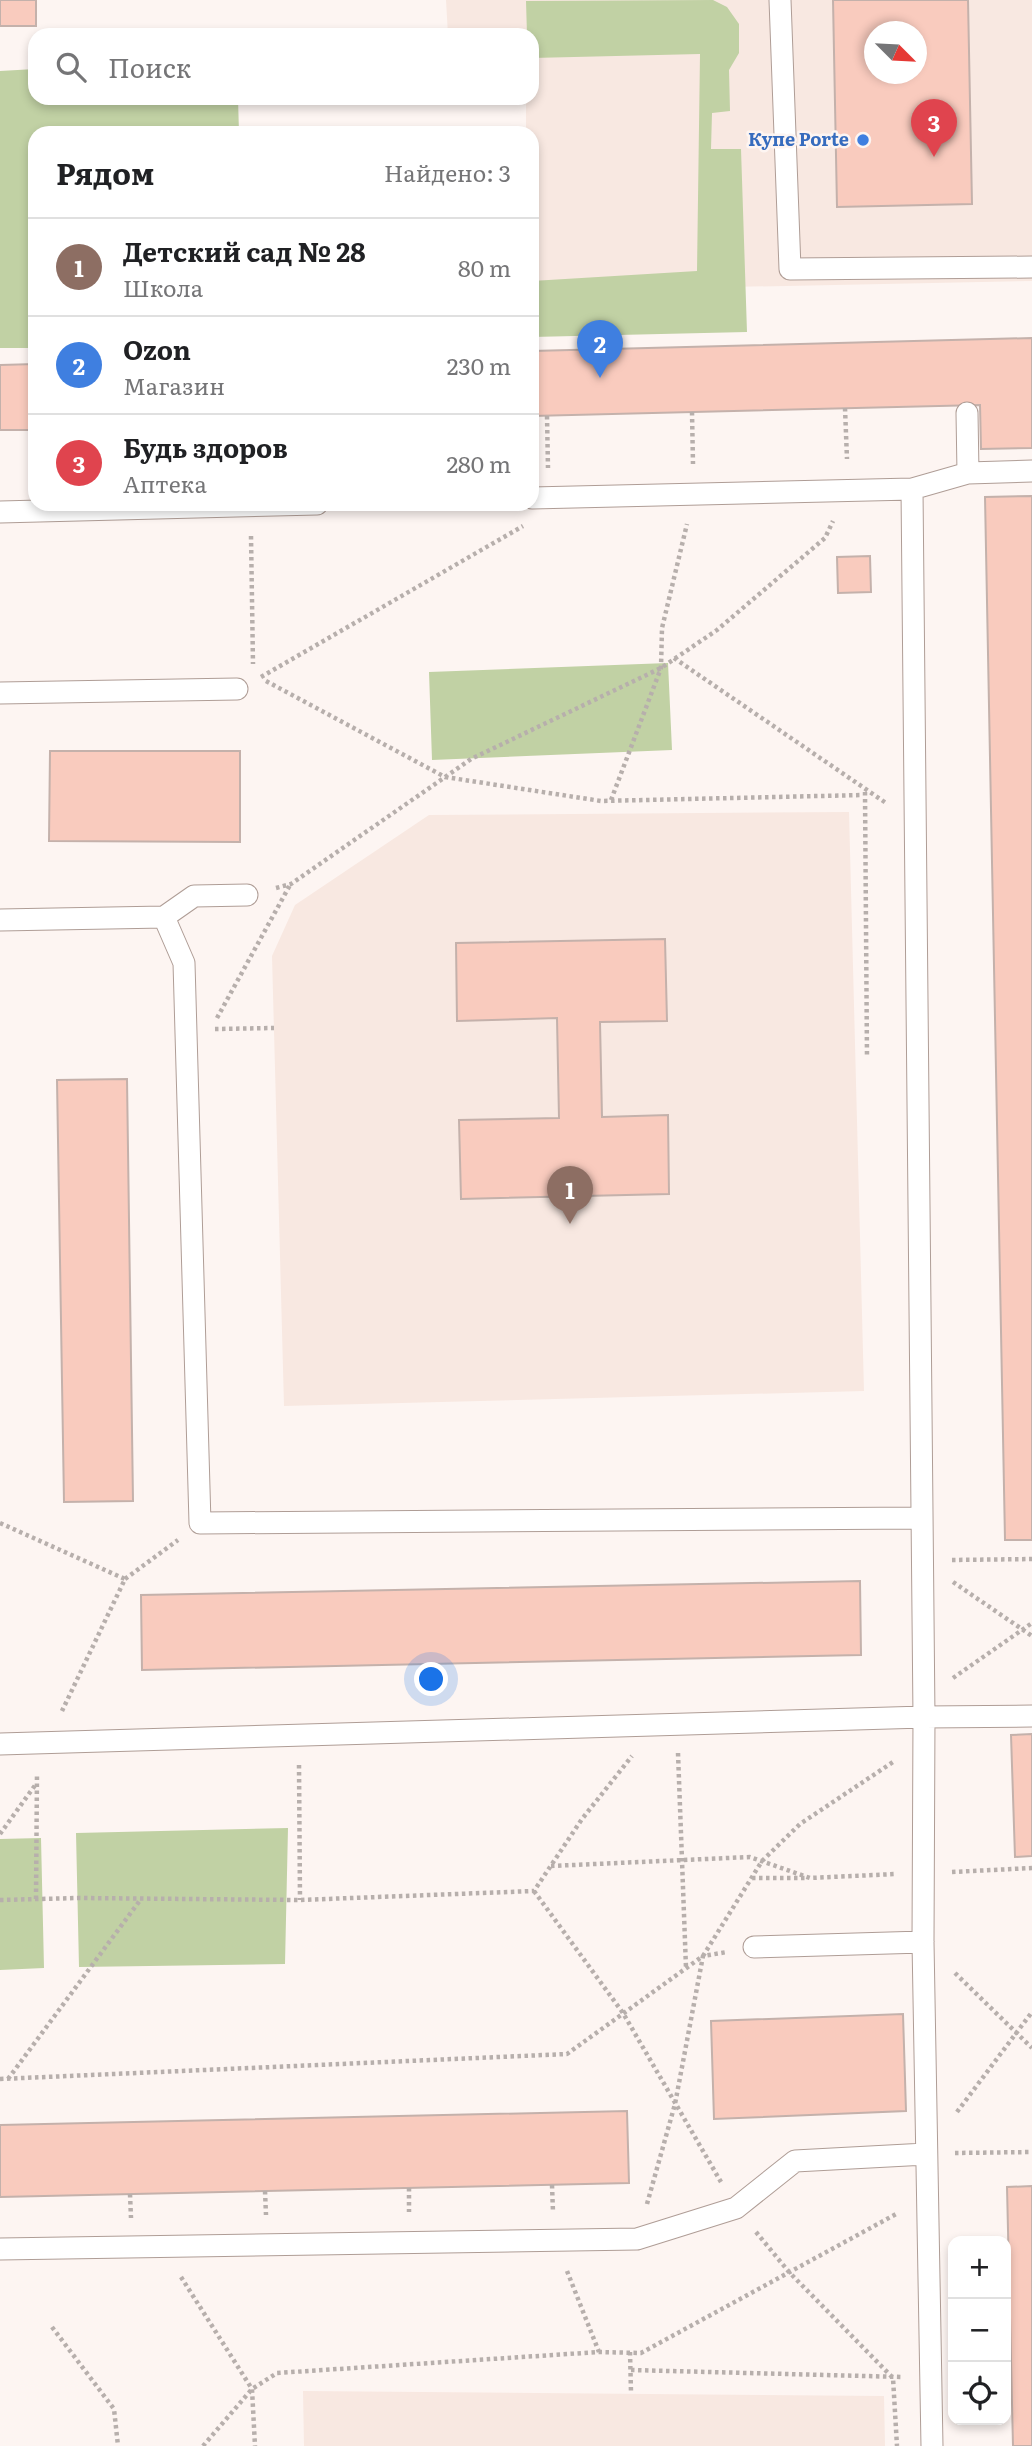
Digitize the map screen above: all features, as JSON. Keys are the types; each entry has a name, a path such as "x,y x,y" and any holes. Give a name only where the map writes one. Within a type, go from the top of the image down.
{"lane":[{"path":"780,0 790,270 1032,267"},
{"path":"967,413 968,473"},
{"path":"540,498 912,489 968,473 1032,471"},
{"path":"912,489 924,1707 922,1874 932,2446"},
{"path":"0,512 42,511"},
{"path":"0,693 237,689"},
{"path":"0,920 164,917 194,895 247,895"},
{"path":"164,917 184,963 200,1523 921,1518"},
{"path":"0,1744 666,1725 924,1707 1032,1716"},
{"path":"754,1947 923,1942"},
{"path":"0,2249 637,2239 736,2208 795,2161 926,2154"}],"path":[{"path":"247,895 291,884 471,759 661,668 717,630 825,538 848,491 845,408"},
{"path":"611,800 661,668 662,628 694,494 692,412"},
{"path":"540,498 547,416"},
{"path":"250,511 254,669 260,677 445,777 601,801 865,792"},
{"path":"260,677 531,521 535,511"},
{"path":"674,658 915,824"},
{"path":"865,792 867,1057"},
{"path":"274,1028 210,1029 291,884"},
{"path":"0,1523 125,1579"},
{"path":"36,1899 37,1761 125,1579 200,1523"},
{"path":"922,1560 1032,1559"},
{"path":"922,1560 1032,1636"},
{"path":"924,1707 1032,1623"},
{"path":"666,1725 682,1860 686,1969"},
{"path":"534,1891 582,1819 666,1725"},
{"path":"298,1735 300,1900"},
{"path":"637,2239 675,2104 704,1956 762,1861 800,1824 923,1742"},
{"path":"0,1834 37,1783"},
{"path":"551,1866 750,1857 810,1878"},
{"path":"751,1878 1032,1868"},
{"path":"0,1900 300,1900 534,1891"},
{"path":"534,1891 623,2013 736,2208 789,2272 893,2378 897,2446"},
{"path":"8,2079 141,1898"},
{"path":"923,1942 1032,2048"},
{"path":"0,2079 567,2054 704,1956"},
{"path":"926,2154 1032,2012"},
{"path":"926,2154 1032,2152"},
{"path":"203,2446 252,2389 277,2373 599,2352 640,2353 926,2197"},
{"path":"555,2240 599,2352"},
{"path":"163,2246 252,2389 255,2446"},
{"path":"52,2327 114,2409 118,2446"},
{"path":"630,2352 631,2392"},
{"path":"631,2370 893,2378 930,2375"}],"shaded area":[{"path":"446,0 1032,0 1032,281 539,291 539,126 526,126 526,105 539,105 539,28 448,28"},
{"path":"849,812 864,1391 284,1406 272,956 295,905 429,815"},
{"path":"303,2391 884,2396 885,2446 304,2446"}],"green space":[{"path":"713,0 727,7 739,24 739,53 729,70 730,111 712,113 711,149 741,149 747,332 539,337 539,281 697,271 700,54 539,58 539,28 527,28 526,1"},
{"path":"28,69 28,105 238,105 239,126 28,126 28,348 0,348 0,71"},
{"path":"668,663 672,750 432,760 429,672"},
{"path":"288,1828 285,1964 79,1967 76,1833"},
{"path":"41,1838 44,1968 0,1970 0,1839"}],"building":[{"path":"0,0 36,0 36,26 0,26"},
{"path":"833,0 968,0 972,204 837,207"},
{"path":"1032,338 1032,448 981,449 980,405 539,416 539,351"},
{"path":"28,364 28,430 0,430 0,365"},
{"path":"1032,496 1032,1540 1005,1540 985,497"},
{"path":"870,556 871,592 838,593 837,557"},
{"path":"50,751 240,751 240,842 49,841"},
{"path":"665,939 667,1021 600,1022 602,1117 668,1115 669,1194 461,1199 459,1120 559,1118 557,1018 457,1021 456,943"},
{"path":"127,1079 133,1501 64,1502 57,1080"},
{"path":"860,1581 861,1655 142,1670 141,1595"},
{"path":"1032,1734 1032,1856 1015,1857 1011,1735"},
{"path":"903,2014 906,2111 714,2119 711,2021"},
{"path":"627,2111 629,2183 0,2197 0,2125"},
{"path":"1032,2186 1032,2446 1013,2446 1011,2236 1008,2236 1007,2187"}],"place":[{"name":"Купе Porte","path":"863,140"},
{"name":"Будь здоров","path":"934,157"},
{"name":"Ozon","path":"600,378"},
{"name":"Детский сад № 28","path":"570,1224"}]}
